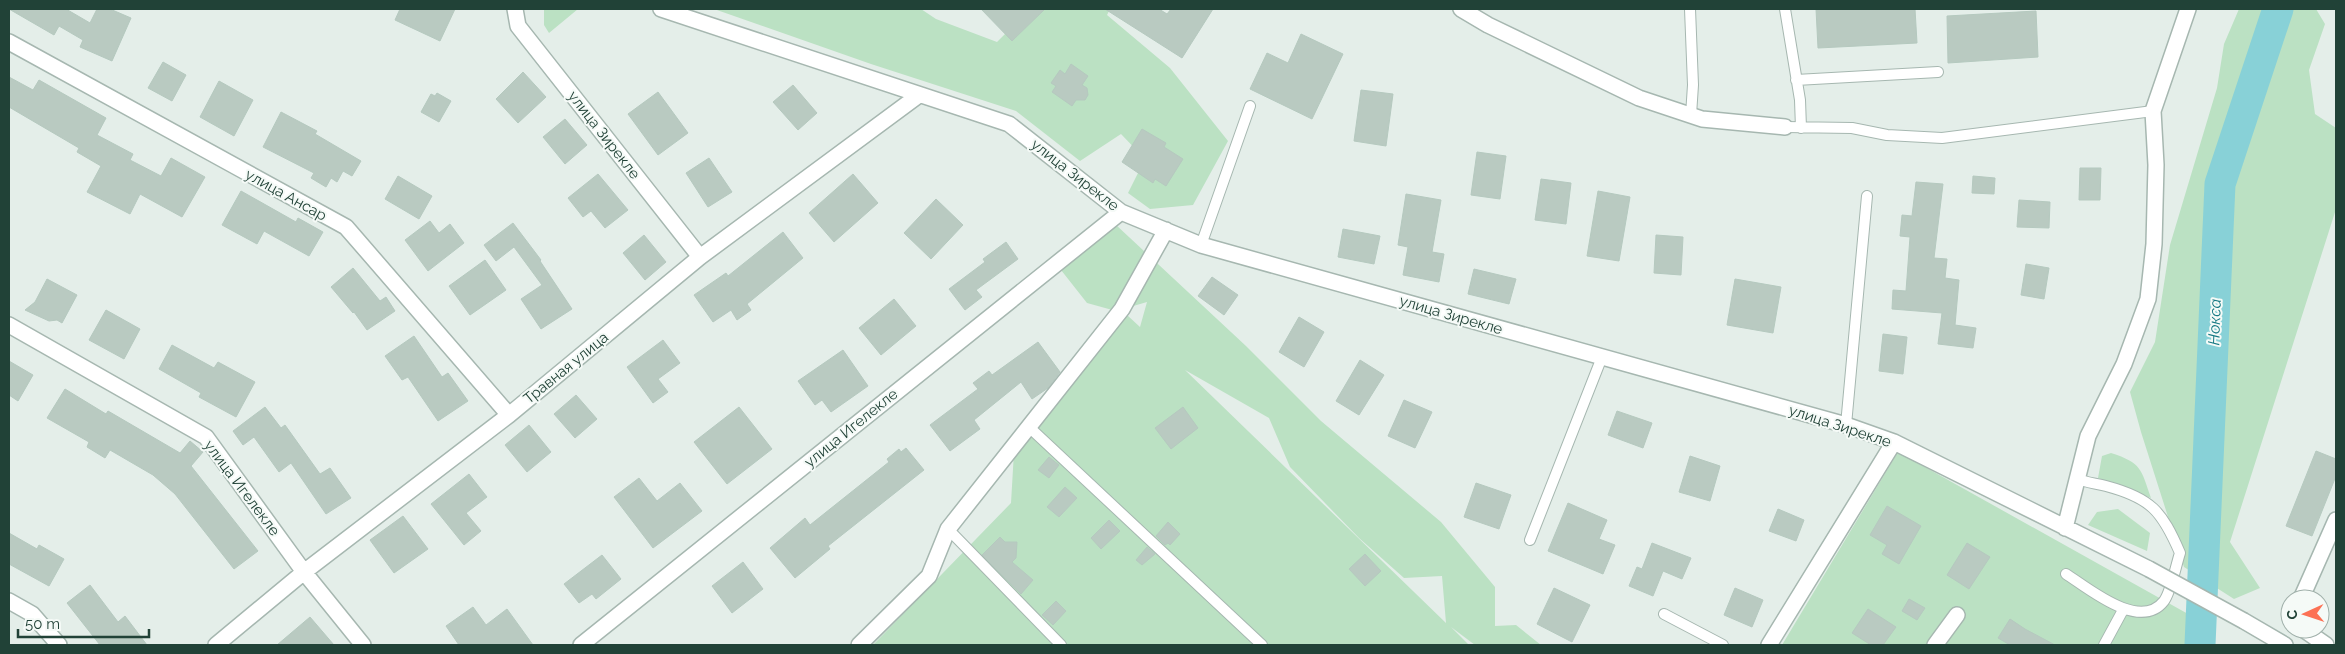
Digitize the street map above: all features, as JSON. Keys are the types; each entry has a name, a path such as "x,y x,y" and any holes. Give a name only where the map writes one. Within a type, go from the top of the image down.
{"street":[{"name":"улица Зирекле","path":"515,9 518,26 700,257"},
{"name":"улица Зирекле","path":"661,9 1009,124 1121,212 1201,245 1846,425 1894,442 2150,569 2285,645"},
{"path":"1461,9 1488,25 1639,98 1702,119 1785,127"},
{"path":"2065,528 2088,436 2124,364 2148,298 2154,244 2156,165 2153,111 2188,9"},
{"name":"улица Ансар","path":"9,42 346,227 509,415"},
{"name":"Травная улица","path":"216,645 304,572 509,415 700,257 919,95"},
{"name":"улица Игелекле","path":"581,645 1121,212"},
{"path":"859,645 929,576 948,529 1122,309 1166,230"},
{"name":"улица Игелекле","path":"9,325 206,438 304,572 363,645"},
{"path":"1769,645 1894,442"},
{"path":"2305,589 2336,520"},
{"path":"9,601 32,614 59,645"},
{"path":"1935,645 1957,615"}],"lane":[{"path":"1690,9 1693,85 1691,115"},
{"path":"1785,9 1801,128"},
{"path":"1796,80 1938,72"},
{"path":"1201,245 1250,106"},
{"path":"1785,127 1852,128 1886,135 1942,138 2153,111"},
{"path":"1846,425 1868,196"},
{"path":"1530,540 1602,357"},
{"path":"1029,427 1262,645"},
{"path":"2066,574 2122,610 2149,611 2164,600 2180,553 2166,522 2141,497 2106,486 2090,484 2076,478"},
{"path":"948,529 1061,645"},
{"path":"2104,645 2122,610"},
{"path":"1664,614 1723,645"}],"green space":[{"path":"544,9 578,9 549,33 544,25"},
{"path":"714,9 921,9 936,19 997,42 1030,9 1110,9 1107,15 1170,68 1228,141 1193,205 1150,209 1128,193 1145,159 1121,134 1080,161 1016,111 871,64"},
{"path":"2239,9 2316,9 2325,24 2309,70 2315,114 2336,128 2336,209 2230,542 2260,588 2234,599 2184,567 2130,392 2155,342 2170,245 2217,88 2224,44"},
{"path":"1115,224 1246,346 1321,421 1441,522 1495,587 1495,626 1516,625 1541,645 1475,645 1451,627 1469,645 873,645 1011,503 1014,452 1127,315 1140,327 1147,302 1116,311 1087,303 1061,270","holes":["1185,370 1269,418 1290,467 1359,538 1404,578 1442,576 1446,623"]},
{"path":"1898,452 2197,619 2185,645 1782,645"},
{"path":"2111,453 2129,460 2139,468 2151,498 2098,478 2102,456"},
{"path":"2118,509 2150,533 2147,551 2088,525 2097,512"}],"building":[{"path":"9,9 66,9 90,23 97,9 110,9 131,18 112,61 80,47 83,40 59,26 54,35"},
{"path":"400,9 455,9 440,41 395,20"},
{"path":"981,9 1045,9 1012,41"},
{"path":"1105,9 1159,9 1167,14 1171,9 1213,9 1182,58"},
{"path":"1816,9 1915,9 1917,43 1818,48"},
{"path":"2036,11 2038,57 1948,63 1947,16"},
{"path":"1301,34 1343,54 1312,119 1250,89 1267,53 1288,63"},
{"path":"163,62 186,75 172,101 148,88"},
{"path":"1071,64 1088,76 1082,85 1087,88 1088,95 1085,100 1076,100 1072,106 1052,92 1056,86 1051,83 1060,70 1065,74"},
{"path":"523,72 546,97 518,123 496,99"},
{"path":"9,77 33,90 39,80 106,118 97,135 133,154 130,160 161,176 171,158 205,177 182,217 140,194 130,214 87,192 101,166 77,152 79,148 9,107"},
{"path":"219,81 253,100 234,136 200,117"},
{"path":"793,85 817,113 798,130 773,102"},
{"path":"1361,90 1393,94 1386,146 1354,141"},
{"path":"658,92 688,133 658,155 628,114"},
{"path":"437,93 451,101 439,122 421,112 431,94 435,96"},
{"path":"281,112 317,131 315,134 361,161 352,176 343,171 337,182 331,178 326,187 311,178 314,173 263,147"},
{"path":"565,119 587,145 565,164 543,137"},
{"path":"1142,129 1166,143 1164,147 1183,159 1166,186 1155,179 1153,183 1122,162"},
{"path":"1477,152 1506,156 1500,199 1471,195"},
{"path":"709,158 732,192 708,207 686,173"},
{"path":"2080,168 2101,168 2100,200 2079,200"},
{"path":"598,174 628,210 605,228 591,211 583,217 568,198"},
{"path":"853,174 878,203 834,242 809,213"},
{"path":"398,176 432,196 419,219 385,199"},
{"path":"1973,176 1995,178 1994,194 1972,193"},
{"path":"1541,179 1571,183 1566,224 1535,220"},
{"path":"1916,182 1943,184 1934,258 1947,259 1945,278 1959,280 1955,325 1976,328 1973,348 1938,344 1942,313 1892,309 1893,290 1906,291 1910,237 1900,236 1902,215 1912,216"},
{"path":"241,191 296,222 298,218 323,232 309,256 264,231 257,244 222,225"},
{"path":"1598,191 1630,197 1619,261 1587,256"},
{"path":"1406,194 1441,200 1432,252 1444,254 1439,282 1403,275 1408,247 1398,245"},
{"path":"936,199 963,225 931,259 904,233"},
{"path":"2019,200 2050,202 2049,228 2017,227"},
{"path":"430,221 439,233 450,224 464,243 428,271 405,240"},
{"path":"513,223 541,260 572,309 541,329 521,299 542,285 514,247 496,261 484,245"},
{"path":"1343,229 1380,236 1374,264 1338,257"},
{"path":"783,232 803,258 747,304 751,310 737,320 731,310 713,322 694,295 726,273 728,276"},
{"path":"644,235 666,262 645,280 623,253"},
{"path":"1656,235 1683,237 1681,275 1654,273"},
{"path":"1006,242 1018,259 976,290 982,297 965,310 949,289 985,262 983,259"},
{"path":"485,260 506,290 470,315 449,286"},
{"path":"2026,264 2049,268 2044,299 2021,295"},
{"path":"353,268 380,301 386,297 395,311 367,330 354,312 331,287"},
{"path":"1474,269 1516,279 1509,304 1468,294"},
{"path":"1212,277 1238,295 1224,315 1198,296"},
{"path":"47,279 77,295 62,323 57,320 49,321 25,310 35,302"},
{"path":"1735,279 1781,287 1773,333 1727,325"},
{"path":"894,299 916,326 881,355 859,328"},
{"path":"106,310 140,329 124,359 89,340"},
{"path":"1299,317 1324,332 1304,367 1279,352"},
{"path":"1883,334 1907,337 1903,374 1879,371"},
{"path":"414,336 442,377 448,373 468,401 438,421 408,377 402,380 385,356"},
{"path":"663,340 680,363 658,379 668,392 653,403 627,367"},
{"path":"1038,342 1060,372 1048,388 1032,399 1021,382 974,420 980,429 950,451 930,425 978,389 973,383 989,371 992,375"},
{"path":"172,345 214,368 218,362 255,382 236,417 199,397 201,393 159,369"},
{"path":"843,350 868,386 831,412 822,400 815,405 798,381"},
{"path":"1360,360 1384,375 1359,415 1336,401"},
{"path":"9,361 33,375 18,401 9,395"},
{"path":"65,389 106,414 108,411 180,453 190,441 203,452 191,466 258,551 234,569 175,494 153,475 110,450 105,458 87,447 89,442 47,418"},
{"path":"576,395 597,419 575,438 554,414"},
{"path":"1404,400 1432,412 1415,448 1388,436"},
{"path":"265,407 281,428 285,425 320,474 330,468 351,498 326,514 291,463 279,472 254,437 243,445 233,431"},
{"path":"739,407 772,449 727,484 694,442"},
{"path":"1183,407 1198,428 1171,449 1155,428"},
{"path":"1617,411 1652,423 1643,448 1608,435"},
{"path":"529,425 551,452 527,472 505,445"},
{"path":"906,448 924,470 828,546 830,549 795,578 770,548 805,518 810,525 889,462 887,459 899,449 901,452"},
{"path":"2316,451 2336,459 2336,476 2312,536 2286,526"},
{"path":"1690,456 1720,466 1710,501 1679,492"},
{"path":"1049,457 1059,465 1049,478 1038,470"},
{"path":"469,474 487,497 466,513 481,531 464,545 431,504"},
{"path":"639,478 657,501 680,483 702,511 653,548 614,497"},
{"path":"1476,483 1511,495 1499,529 1464,517"},
{"path":"1065,487 1077,498 1059,517 1047,507"},
{"path":"1568,503 1607,520 1599,539 1615,545 1603,574 1548,551"},
{"path":"1887,506 1921,526 1899,564 1882,554 1887,545 1870,535"},
{"path":"1778,509 1804,520 1796,541 1769,531"},
{"path":"403,516 428,549 394,573 370,540"},
{"path":"1109,520 1120,531 1101,549 1091,538"},
{"path":"1168,522 1180,534 1170,545 1168,543 1165,545 1156,536"},
{"path":"9,533 37,549 39,545 64,559 49,586 9,564"},
{"path":"1000,537 1005,542 1017,542 1016,558 1012,562 1033,580 1021,594 982,555"},
{"path":"1652,543 1691,558 1682,579 1663,571 1653,596 1629,586 1637,567 1642,569"},
{"path":"1967,543 1990,557 1969,589 1947,575"},
{"path":"1147,547 1155,554 1142,565 1136,560"},
{"path":"1365,554 1381,571 1365,586 1349,569"},
{"path":"602,555 621,579 596,599 592,594 579,603 564,584"},
{"path":"743,562 763,589 732,613 712,586"},
{"path":"90,585 118,622 125,616 147,645 100,645 67,603"},
{"path":"1554,588 1590,605 1572,642 1537,624"},
{"path":"1735,588 1763,600 1752,627 1724,615"},
{"path":"1909,599 1925,608 1917,620 1902,611"},
{"path":"1056,601 1066,611 1053,625 1042,615"},
{"path":"473,607 486,625 507,609 533,645 459,645 446,626"},
{"path":"1868,609 1896,627 1883,645 1871,645 1852,633"},
{"path":"310,617 334,645 277,645"},
{"path":"2010,619 2055,645 2010,645 1998,638"}],"waterway":[{"name":"Нокса","path":"2200,645 2220,184 2278,9"}]}
